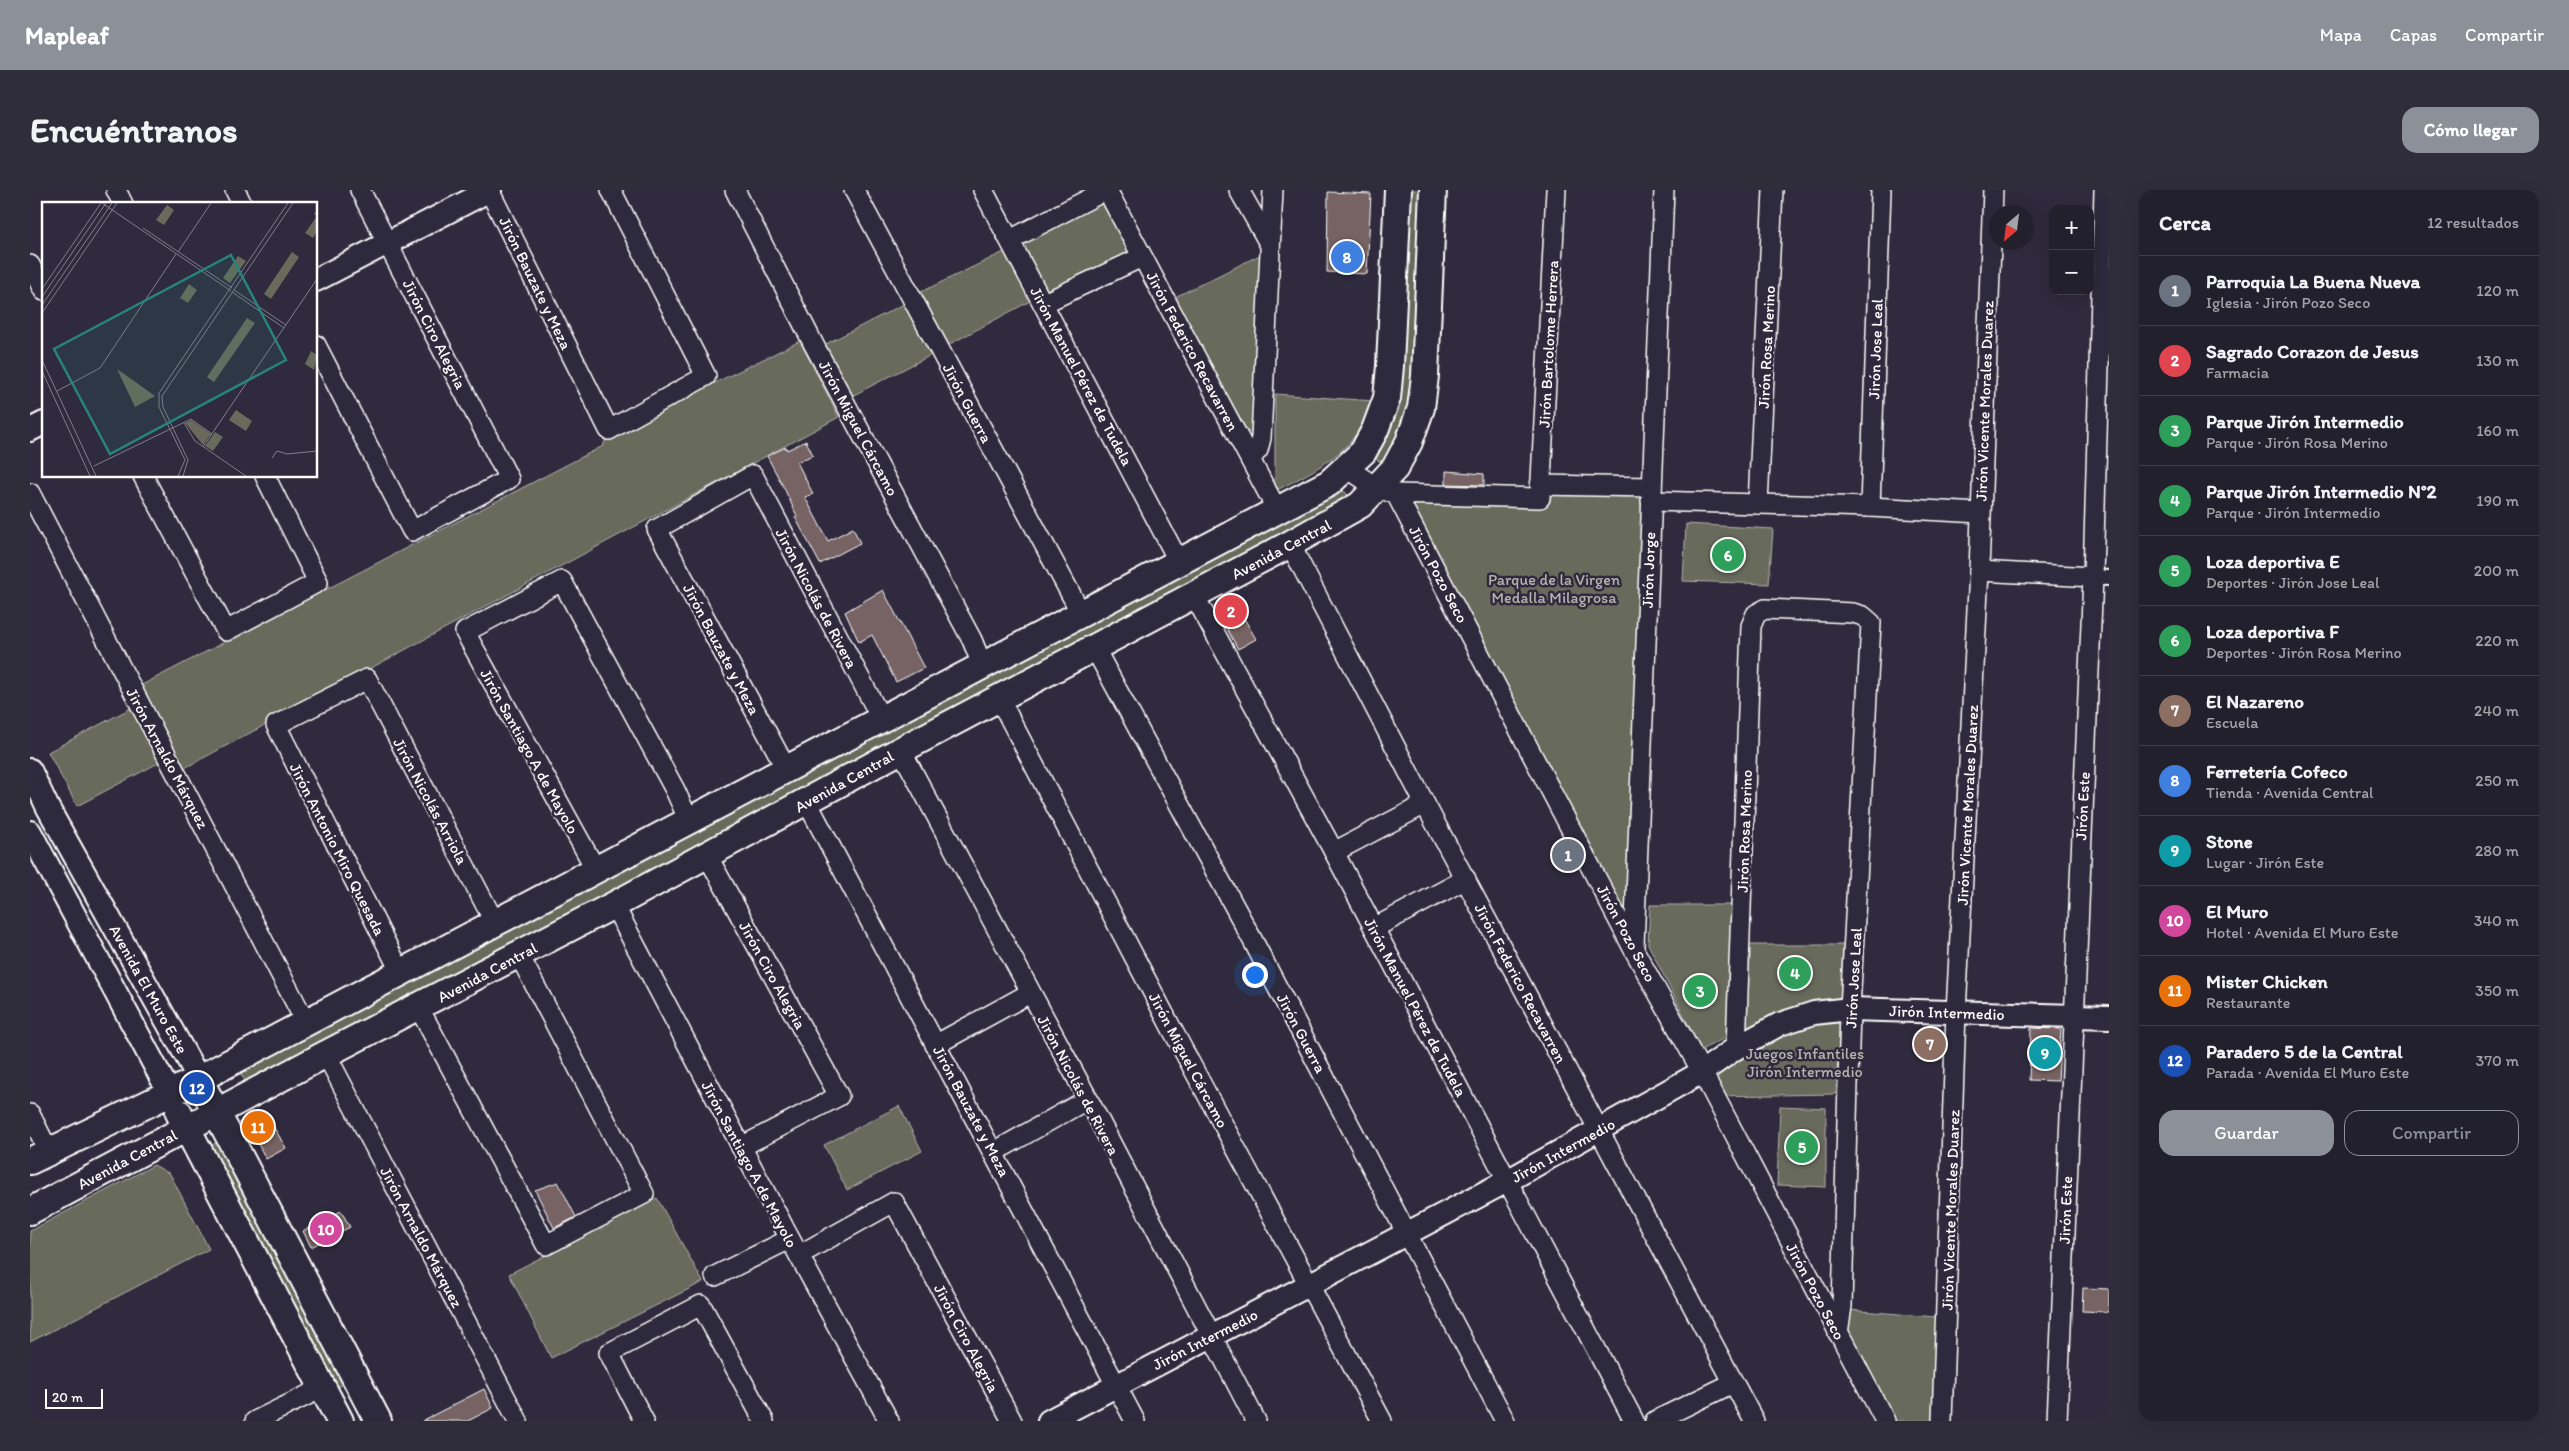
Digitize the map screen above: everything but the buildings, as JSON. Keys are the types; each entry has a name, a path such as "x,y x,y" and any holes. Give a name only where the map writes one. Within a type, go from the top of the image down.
{"main road":[{"path":"40,1157 170,1094 306,1023 1180,564 1329,483 1363,452 1375,430 1387,398 1398,190"},
{"name":"Avenida Central","path":"30,1211 326,1054 419,1008 614,905 1387,491 1395,468 1409,442 1420,408 1425,376 1433,190"},
{"name":"Avenida El Muro Este","path":"198,1079 370,1418"},
{"name":"Avenida El Muro Este","path":"170,1094 340,1421"}],"street":[{"path":"116,190 123,202"},
{"path":"235,190 241,202"},
{"name":"Jirón Ciro Alegria","path":"318,348 412,531 509,479 360,190"},
{"path":"318,279 490,190"},
{"name":"Jirón Bauzate y Meza","path":"490,190 608,430 706,376 611,190"},
{"name":"Jirón Miguel Cárcamo","path":"735,190 814,345 972,640 983,667"},
{"name":"Jirón Guerra","path":"854,190 1082,615"},
{"name":"Jirón Manuel Pérez de Tudela","path":"983,190 1180,564"},
{"path":"1010,240 1107,190"},
{"name":"Jirón Federico Recavarren","path":"1107,190 1278,512"},
{"path":"1239,190 1270,245"},
{"path":"1251,458 1258,450 1261,438 1273,190"},
{"name":"Jirón Bartolome Herrera","path":"1540,491 1556,190"},
{"name":"Jirón Jorge","path":"1634,950 1664,190"},
{"name":"Jirón Rosa Merino","path":"1758,504 1773,190"},
{"name":"Jirón Jose Leal","path":"1870,507 1881,190"},
{"name":"Jirón Vicente Morales Duarez","path":"1942,1421 1956,1012 1979,570 1993,190"},
{"name":"Jirón Este","path":"2057,1421 2073,1016 2101,577 2104,190"},
{"path":"1044,303 1142,257"},
{"path":"30,266 42,287"},
{"path":"30,430 42,424"},
{"name":"Jirón Pozo Seco","path":"1347,468 1387,491 1634,950 1702,1072 1885,1421"},
{"name":"Jirón Nicolás de Rivera","path":"657,529 753,475 882,720"},
{"path":"144,478 226,630 318,582 266,478"},
{"path":"1387,491 1540,491 1651,494 1758,504 1870,507 1980,513"},
{"name":"Jirón Arnaldo Márquez","path":"30,493 306,1023"},
{"name":"Jirón Bauzate y Meza","path":"657,529 787,770"},
{"name":"Jirón Federico Recavarren","path":"1290,544 1598,1131 1754,1421"},
{"path":"1979,570 2101,577"},
{"name":"Jirón Santiago A de Mayolo","path":"596,870 465,632 562,582 675,790 689,821"},
{"name":"Jirón Manuel Pérez de Tudela","path":"1194,595 1334,852 1634,1421"},
{"name":"Jirón Jose Leal","path":"1756,614 1765,609 1853,612 1863,616 1870,623 1850,1010 1842,1296 1838,1333"},
{"name":"Jirón Rosa Merino","path":"1736,1048 1751,626 1756,614"},
{"name":"Jirón Guerra","path":"1094,647 1408,1232 1505,1421"},
{"name":"Jirón Nicolás Arriola","path":"276,725 367,679 495,923"},
{"name":"Jirón Miguel Cárcamo","path":"999,698 1168,1023 1382,1421"},
{"name":"Jirón Antonio Miro Quesada","path":"276,725 401,972"},
{"name":"Jirón Nicolás de Rivera","path":"901,750 1088,1099 1256,1421"},
{"name":"Avenida El Muro Este","path":"30,770 36,798 198,1079"},
{"name":"Jirón Bauzate y Meza","path":"807,802 1135,1421"},
{"path":"1334,852 1425,804"},
{"name":"Avenida El Muro Este","path":"30,832 170,1094"},
{"name":"Jirón Ciro Alegria","path":"707,855 839,1096 741,1147"},
{"path":"1374,928 1466,879"},
{"name":"Jirón Santiago A de Mayolo","path":"614,905 794,1247 889,1421"},
{"path":"419,1008 546,1246 644,1194 519,955"},
{"path":"935,1045 1030,993"},
{"name":"Jirón Intermedio","path":"1049,1421 1508,1180 1702,1072 1736,1048 1780,1024 1814,1013 1850,1010 2109,1017"},
{"name":"Jirón Arnaldo Márquez","path":"326,1054 518,1421"},
{"path":"994,1152 1088,1099"},
{"path":"30,1114 40,1157"},
{"name":"Jirón Ciro Alegria","path":"794,1247 894,1202 1012,1421"},
{"path":"715,1276 794,1247"},
{"path":"644,1421 609,1353 701,1305 764,1421"},
{"path":"1655,1421 1733,1383"},
{"path":"255,1421 322,1388"}],"green space":[{"path":"1406,190 1426,190 1419,387 1388,466 1369,455"},
{"path":"1101,197 1130,252 1048,295 1017,241"},
{"path":"1006,251 1034,299 948,345 921,292"},
{"path":"1260,255 1256,426 1252,432 1247,432 1175,297"},
{"path":"904,304 931,355 848,398 820,347"},
{"path":"800,341 839,417 181,770 138,687 603,446 607,436"},
{"path":"1275,394 1374,401 1360,429 1344,448 1324,464 1279,489 1275,486"},
{"path":"1341,488 1348,495 1344,503 247,1085 240,1072 1306,508"},
{"name":"Parque de la Virgen Medalla Milagrosa","path":"1544,490 1647,494 1628,932 1410,499"},
{"path":"1686,524 1773,529 1769,584 1683,581"},
{"path":"131,708 160,762 77,806 48,752"},
{"path":"1650,905 1734,905 1727,1037 1701,1050 1648,944"},
{"path":"1746,945 1848,945 1844,1001 1740,1039"},
{"name":"Juegos Infantiles Jirón Intermedio","path":"1840,1021 1836,1094 1715,1096 1710,1076 1756,1045 1820,1022"},
{"path":"899,1106 922,1151 847,1190 824,1145"},
{"path":"1780,1106 1826,1108 1826,1187 1777,1185"},
{"path":"222,1140 349,1381 335,1389 208,1147"},
{"path":"154,1165 170,1174 209,1249 30,1342 30,1231"},
{"path":"657,1198 703,1282 551,1358 509,1274"},
{"path":"1849,1310 1936,1317 1933,1421 1893,1421 1845,1336"}],"place":[{"name":"Ferretería Cofeco","path":"1347,257"},
{"name":"Loza deportiva F","path":"1728,555"},
{"name":"Sagrado Corazon de Jesus","path":"1231,611"},
{"name":"Parroquia La Buena Nueva","path":"1568,855"},
{"name":"Parque Jirón Intermedio N°2","path":"1795,973"},
{"name":"Parque Jirón Intermedio","path":"1700,991"},
{"name":"El Nazareno","path":"1930,1044"},
{"name":"Stone","path":"2045,1053"},
{"name":"Paradero 5 de la Central","path":"197,1088"},
{"name":"Mister Chicken","path":"258,1127"},
{"name":"Loza deportiva E","path":"1802,1147"},
{"name":"El Muro","path":"326,1229"}]}
